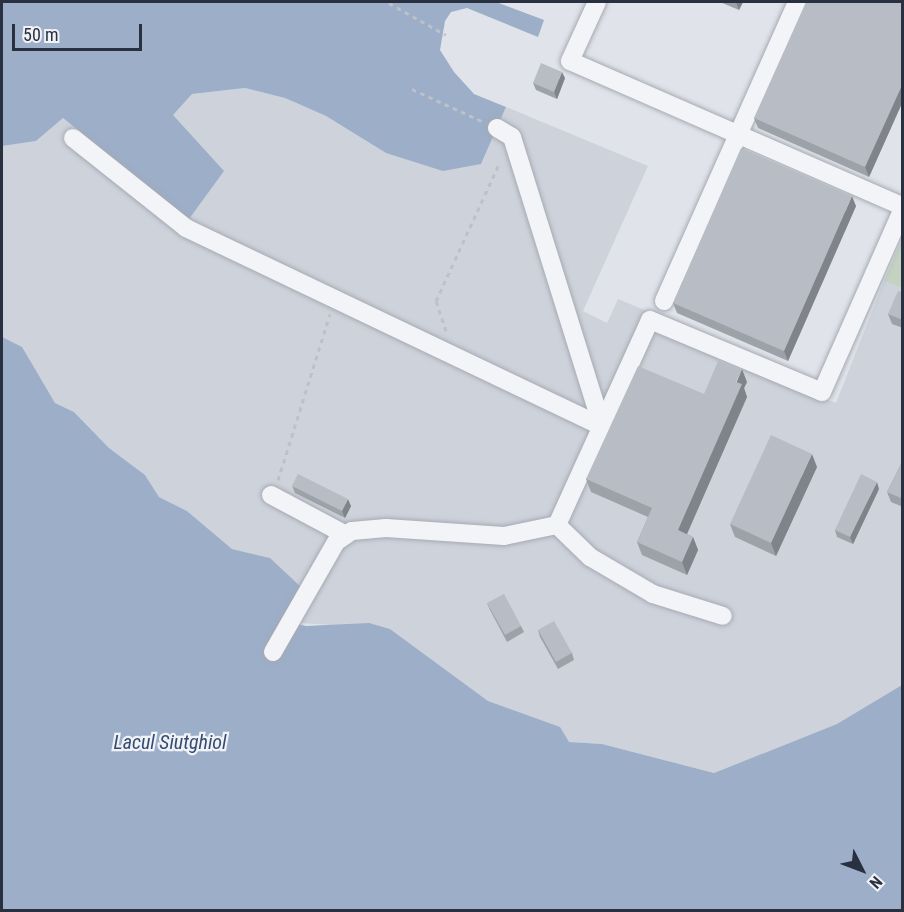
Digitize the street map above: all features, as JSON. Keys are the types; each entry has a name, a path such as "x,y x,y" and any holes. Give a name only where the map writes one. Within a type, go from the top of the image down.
{"street":[{"path":"597,2 570,61 903,206"},
{"path":"664,301 797,2"},
{"path":"505,132 602,426"},
{"path":"73,138 186,228 602,426"},
{"path":"557,525 650,320 822,393 903,211"},
{"path":"271,495 346,535"},
{"path":"273,652 336,542 346,535 386,528 504,536 557,525"},
{"path":"557,525 590,557 653,594 723,616"}],"path":[{"path":"388,3 446,35"},
{"path":"412,89 505,132 436,301 455,356"},
{"path":"271,495 284,466 335,298"}],"shaded area":[{"path":"245,88 285,98 326,116 386,153 481,164 506,107 648,166 583,311 607,323 618,299 807,378 799,390 836,403 884,281 902,288 902,685 838,724 714,773 602,744 569,742 519,713 488,701 390,629 287,622 270,558 232,549 187,511 159,497 145,475 109,448 74,412 55,403 34,370 2,337 2,146 36,141 63,118 189,218 172,115 192,94"}],"green space":[{"path":"902,239 902,288 884,281"}],"water":[{"path":"2,2 496,2 544,20 538,37 467,8 451,12 445,21 440,50 454,72 474,94 506,107 481,164 443,171 386,153 326,116 285,98 245,88 192,94 173,115 224,171 189,219 63,118 36,141 2,146"},
{"name":"Lacul Siutghiol","path":"2,337 22,347 55,403 74,412 109,448 145,475 159,497 187,511 232,549 270,558 303,589 287,622 306,626 369,623 390,629 488,701 560,727 569,742 602,744 714,773 837,724 902,685 902,910 2,910"}],"building":[{"path":"806,2 903,2 903,83 865,167 754,118"},
{"path":"541,63 562,72 554,92 533,83"},
{"path":"741,148 852,196 784,351 673,303"},
{"path":"898,291 903,293 903,320 888,314"},
{"path":"719,359 742,369 736,382 742,384 678,530 693,537 682,562 637,542 652,508 586,479 638,366 704,394"},
{"path":"771,435 812,454 771,543 730,524"},
{"path":"903,460 903,499 887,492"},
{"path":"298,474 348,499 342,511 292,486"},
{"path":"861,474 877,482 850,537 835,530"},
{"path":"504,594 521,626 505,635 487,603"},
{"path":"554,621 572,653 556,662 538,630"}]}
